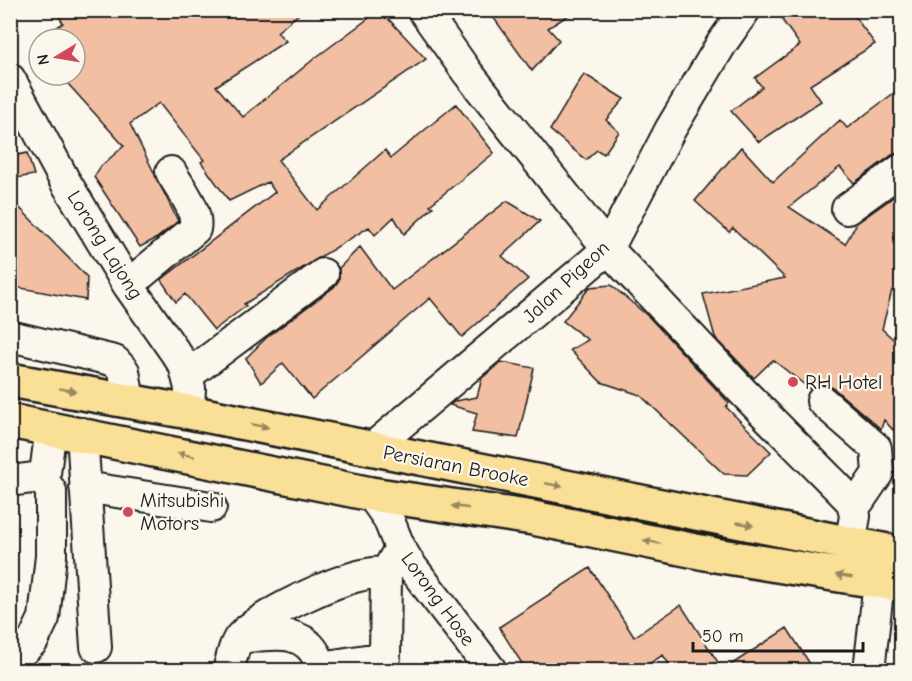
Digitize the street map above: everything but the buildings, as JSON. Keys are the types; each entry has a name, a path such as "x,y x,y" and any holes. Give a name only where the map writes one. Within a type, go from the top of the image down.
{"main road":[{"name":"Persiaran Brooke","path":"10,380 189,412 902,554"},
{"name":"Persiaran Brooke","path":"10,421 371,494 533,518 715,555 890,584"}],"street":[{"path":"423,10 467,72 608,249 743,393 852,502 855,516 850,545"},
{"name":"Jalan Pigeon","path":"371,449 608,249 670,130 722,43 745,10"},
{"name":"Lorong Lajong","path":"10,79 65,181 128,285 188,375"},
{"path":"847,209 902,169"},
{"path":"128,285 195,230 194,213 171,172"},
{"path":"189,412 188,375 322,274"},
{"path":"10,336 115,361 124,371 129,401"},
{"path":"822,401 876,448 878,473 869,490 859,501 852,502"},
{"path":"10,658 17,656 33,641 44,618 52,513 51,491 45,480 51,428"},
{"path":"82,434 96,647"},
{"path":"10,481 33,478 45,480"},
{"path":"85,487 211,507"},
{"name":"Lorong Hose","path":"371,494 388,518 392,560 491,670"},
{"path":"239,638 272,634 296,636 310,645 321,667 385,657 392,560"},
{"path":"228,670 239,638 250,627 280,609 349,578 375,570 392,560"},
{"path":"868,670 890,584"}],"place":[{"name":"RH Hotel","path":"793,382"},
{"name":"Mitsubishi Motors","path":"128,512"}]}
